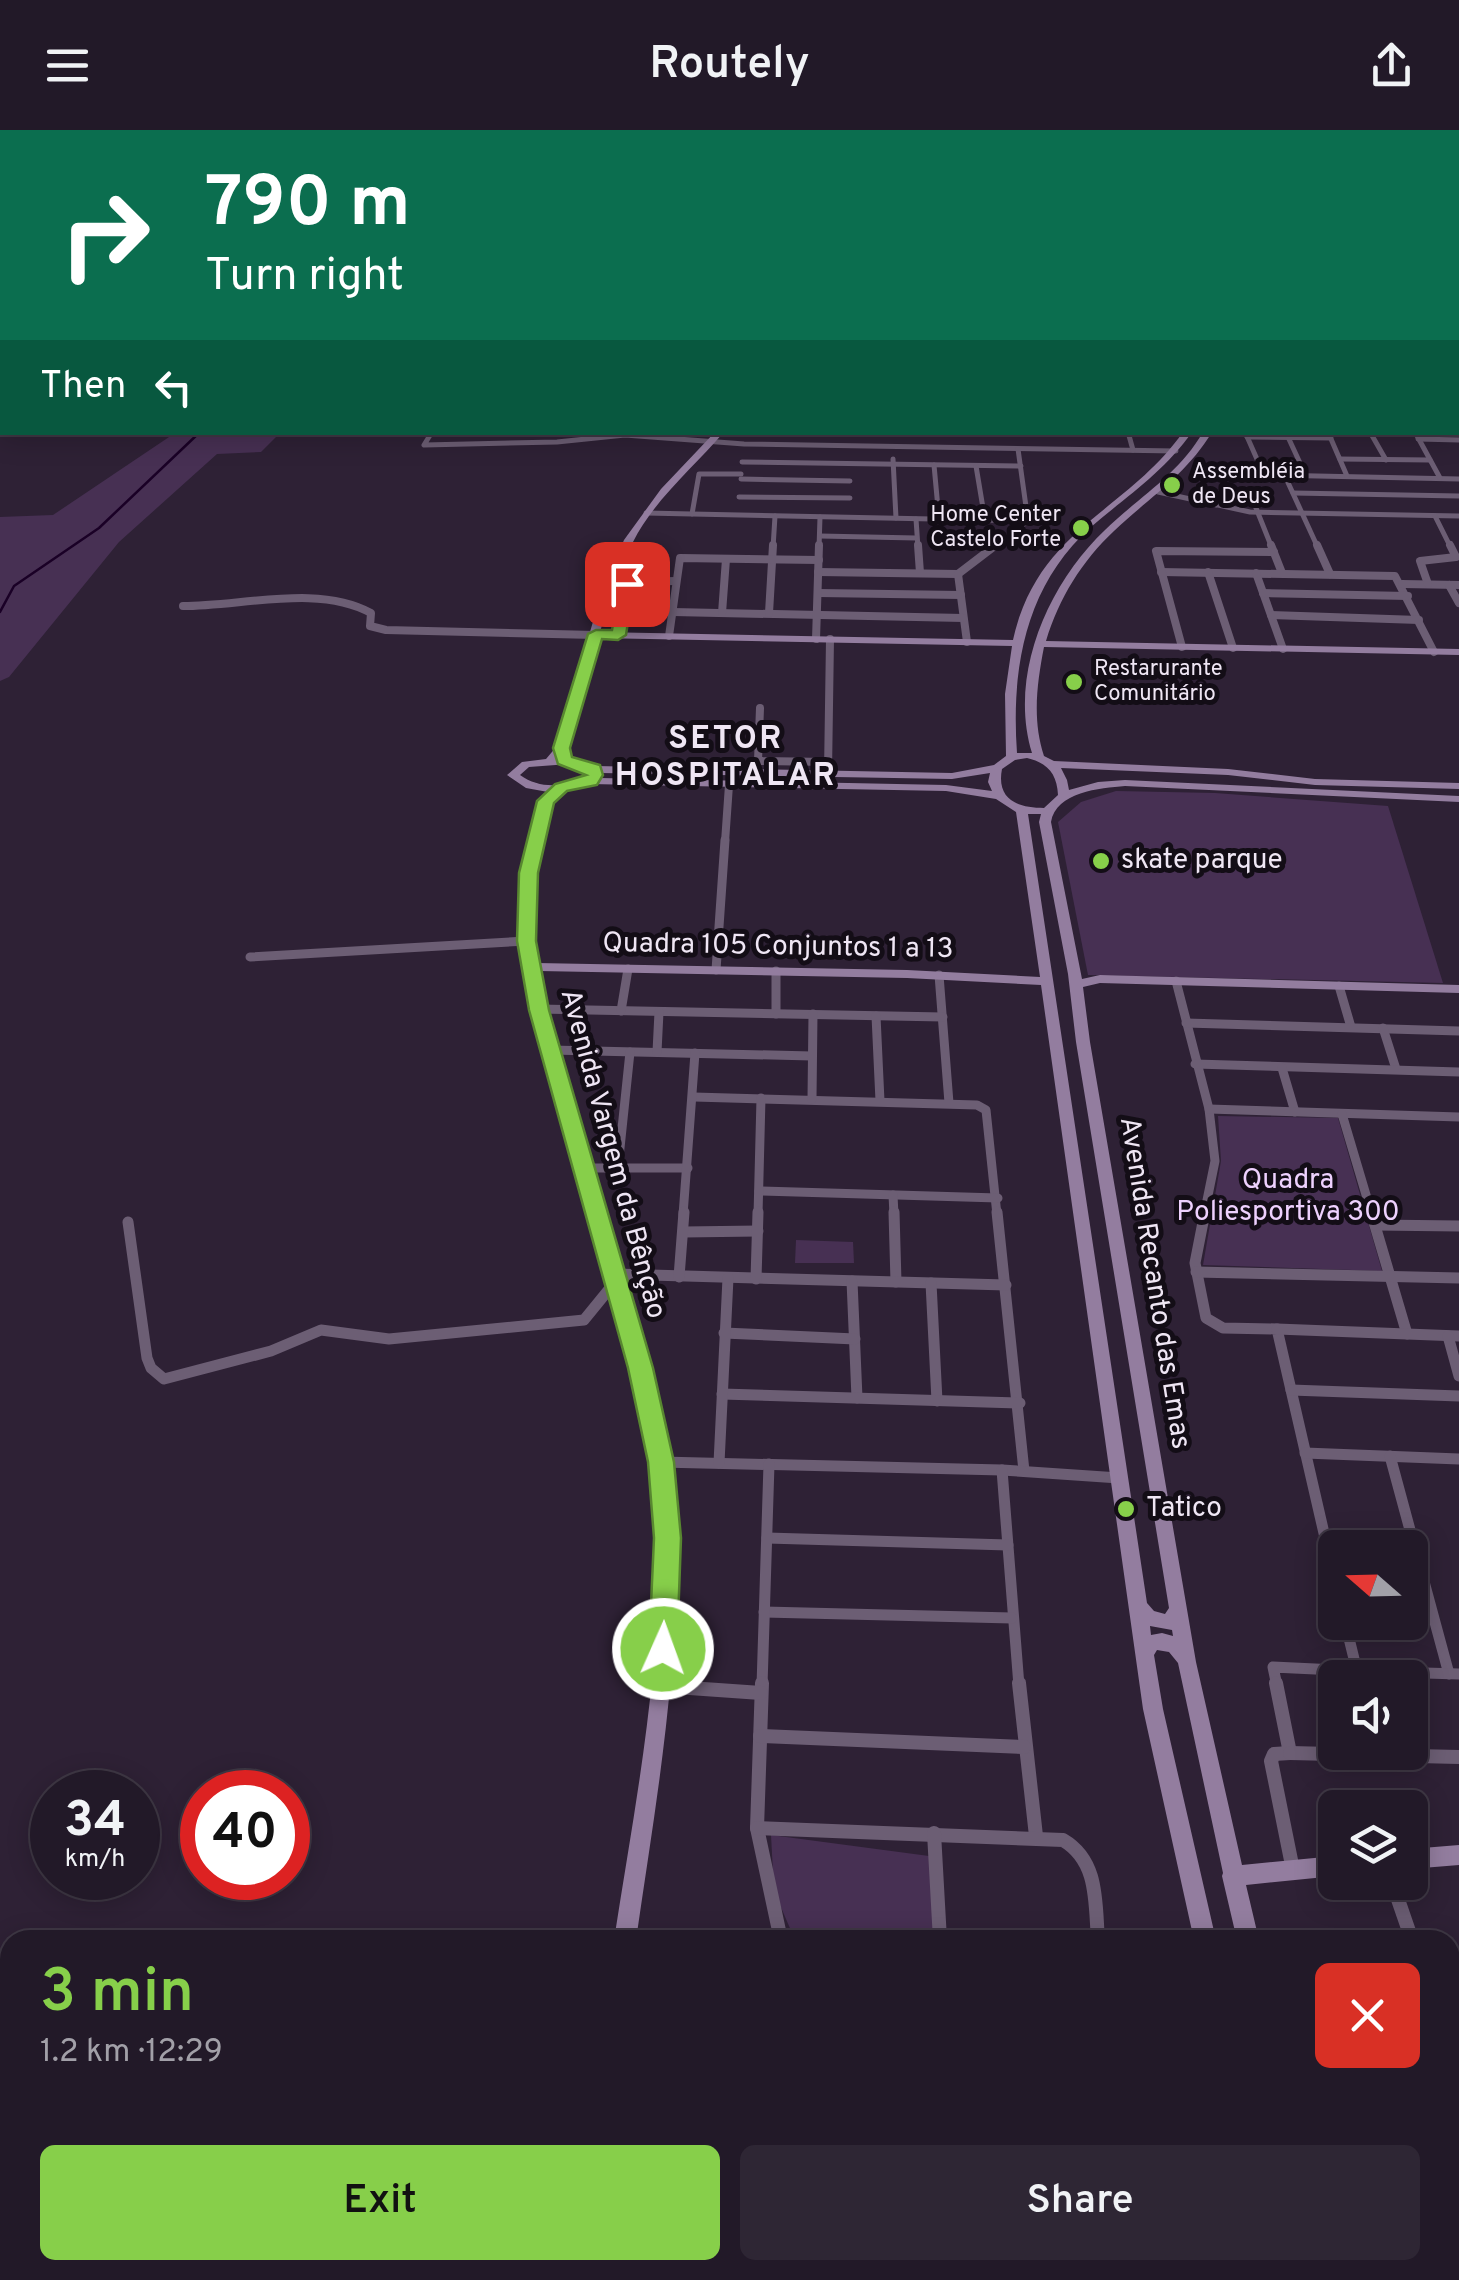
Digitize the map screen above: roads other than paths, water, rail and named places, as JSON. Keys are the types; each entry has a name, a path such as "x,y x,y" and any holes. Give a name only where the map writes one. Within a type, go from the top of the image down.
{"main road":[{"path":"1012,757 1009,684 1015,644 1051,566 1064,549 1176,451 1186,435"},
{"path":"1039,757 1034,744 1033,679 1038,644 1060,590 1085,554 1126,515 1158,492 1195,453 1206,435"},
{"path":"716,437 646,513 616,566 559,756 592,775 793,786 952,776 997,768 1012,757 1039,757 1054,764 1228,772 1315,782 1459,786"},
{"path":"1130,493 1144,493 1148,498"},
{"path":"1111,508 1114,514 1126,515"},
{"path":"1064,549 1070,556 1085,554"},
{"path":"1051,566 1066,566 1073,571"},
{"path":"596,634 1015,644"},
{"path":"1038,644 1459,652"},
{"path":"1009,684 1033,679"},
{"path":"1009,684 1032,694"},
{"name":"Avenida Vargem da Bênção","path":"559,756 514,770 516,779 540,794 528,873 526,941 539,1010 640,1368 661,1462 667,1538 661,1686 625,1930"},
{"path":"1054,764 1064,778 1064,796"},
{"path":"540,794 592,775 795,772 828,767 868,780 960,788 999,796 1022,811 1047,811 1064,796 1098,785 1125,782 1459,799"},
{"path":"997,768 994,782 999,796"},
{"path":"793,786 790,777 795,772"},
{"path":"1022,811 1153,1708 1204,1930"},
{"name":"Avenida Recanto das Emas","path":"1047,811 1045,822 1075,979 1187,1662 1246,1930"},
{"name":"Quadra 105 Conjuntos 1 a 13","path":"531,967 1046,978"},
{"path":"1075,979 1459,988"},
{"path":"1052,1015 1078,1004"},
{"path":"1052,1015 1064,1029 1082,1023"},
{"path":"1054,1040 1072,1037 1083,1042"},
{"path":"1140,1608 1145,1617 1170,1623 1179,1608"},
{"path":"1145,1654 1152,1643 1169,1642 1179,1647 1187,1662"},
{"path":"1428,1858 1459,1855"},
{"path":"1232,1876 1318,1868"}],"street":[{"path":"430,435 424,446 557,442 625,435 716,437 744,444 1176,451"},
{"path":"785,435 785,444"},
{"path":"881,435 881,446"},
{"path":"1003,435 1004,448"},
{"path":"1129,435 1133,450"},
{"path":"1347,476 1330,435 1246,435 1264,475 1459,478"},
{"path":"1372,435 1386,460"},
{"path":"1416,436 1459,440"},
{"path":"1416,436 1440,478"},
{"path":"1288,437 1306,476"},
{"path":"736,515 744,444"},
{"path":"893,446 896,518"},
{"path":"1018,449 1028,521"},
{"path":"1340,459 1430,460"},
{"path":"742,462 1021,466"},
{"path":"850,463 850,517"},
{"path":"934,465 940,519"},
{"path":"976,466 985,520"},
{"path":"692,514 699,474 850,481"},
{"path":"1285,476 1330,574"},
{"path":"1417,478 1426,495"},
{"path":"1158,492 1257,512 1459,516"},
{"path":"1216,506 1214,493 1250,492 1282,573"},
{"path":"1293,493 1459,496"},
{"path":"1390,495 1402,515"},
{"path":"739,497 850,498"},
{"path":"646,513 1028,521"},
{"path":"769,613 776,516"},
{"path":"1428,584 1420,561 1456,557 1435,516"},
{"path":"816,639 820,517"},
{"path":"916,518 920,573"},
{"path":"818,572 958,574 1028,521"},
{"path":"820,536 916,538"},
{"path":"1182,646 1158,550 1274,552"},
{"path":"669,636 681,558 818,560"},
{"path":"722,613 726,558"},
{"path":"1161,572 1392,576 1402,584 1434,652"},
{"path":"1208,572 1233,648"},
{"path":"1256,573 1283,648"},
{"path":"958,574 966,642"},
{"path":"618,635 628,582 676,581"},
{"path":"1402,584 1454,585 1459,603"},
{"path":"818,593 961,595"},
{"path":"1264,593 1408,596"},
{"path":"184,606 303,597 362,608 371,614 370,626 386,630 596,634"},
{"path":"673,612 964,618"},
{"path":"1271,616 1419,620"},
{"path":"760,708 758,761 828,767 830,639"},
{"path":"716,970 729,784"},
{"path":"250,957 526,941"},
{"path":"622,1010 628,968"},
{"path":"776,972 776,1014"},
{"path":"939,975 949,1103"},
{"path":"1176,981 1209,1109 1215,1161 1196,1272 1208,1321 1223,1328 1453,1336 1459,1376"},
{"path":"1339,986 1352,1027"},
{"path":"539,1010 942,1017"},
{"path":"657,1052 660,1012"},
{"path":"812,1099 813,1014"},
{"path":"876,1016 880,1101"},
{"path":"1186,1023 1459,1031"},
{"path":"1383,1028 1396,1070"},
{"path":"551,1050 812,1056"},
{"path":"618,1166 630,1052"},
{"path":"679,1277 694,1054"},
{"path":"1195,1064 1459,1072"},
{"path":"1282,1068 1295,1112"},
{"path":"694,1097 949,1103 977,1105 988,1114 1024,1471"},
{"path":"756,1278 760,1098"},
{"path":"1209,1109 1459,1117"},
{"path":"1342,1114 1408,1334"},
{"path":"584,1168 688,1168"},
{"path":"760,1192 998,1198"},
{"path":"893,1196 896,1282"},
{"path":"128,1222 147,1358 164,1379 271,1351 321,1330 388,1339 584,1320 614,1278 1006,1285"},
{"path":"1375,1224 1459,1226"},
{"path":"684,1232 758,1231"},
{"path":"1196,1272 1459,1278"},
{"path":"718,1464 728,1278"},
{"path":"852,1282 858,1398"},
{"path":"931,1283 937,1401"},
{"path":"1276,1329 1323,1530"},
{"path":"724,1332 855,1338"},
{"path":"1291,1390 1459,1396"},
{"path":"722,1394 1020,1403"},
{"path":"1305,1453 1459,1458"},
{"path":"1390,1456 1454,1674 1428,1673"},
{"path":"661,1462 1002,1470 1120,1478"},
{"path":"769,1464 757,1828 779,1930"},
{"path":"1002,1470 1012,1618 1036,1836"},
{"path":"767,1538 1008,1545"},
{"path":"764,1612 1012,1618"},
{"path":"1290,1753 1273,1668 1318,1670"},
{"path":"661,1686 761,1693"},
{"path":"760,1736 1024,1746"},
{"path":"1293,1870 1270,1760 1274,1754 1459,1757"},
{"path":"757,1828 1063,1840 1084,1854 1089,1866 1097,1930"},
{"path":"934,1833 939,1930"},
{"path":"1398,1900 1409,1930"}],"waterway":[{"path":"0,612 14,586 99,528 197,435"}],"place":[{"name":"Assembléia de Deus","path":"1172,485"},
{"name":"Home Center Castelo Forte","path":"1081,528"},
{"name":"Restarurante Comunitário","path":"1074,682"},
{"name":"skate parque","path":"1101,861"},
{"name":"Tatico","path":"1126,1509"}],"district":[{"name":"SETOR HOSPITALAR","path":"726,758"}],"park label":[{"name":"Quadra Poliesportiva 300","path":"1288,1197"}]}
